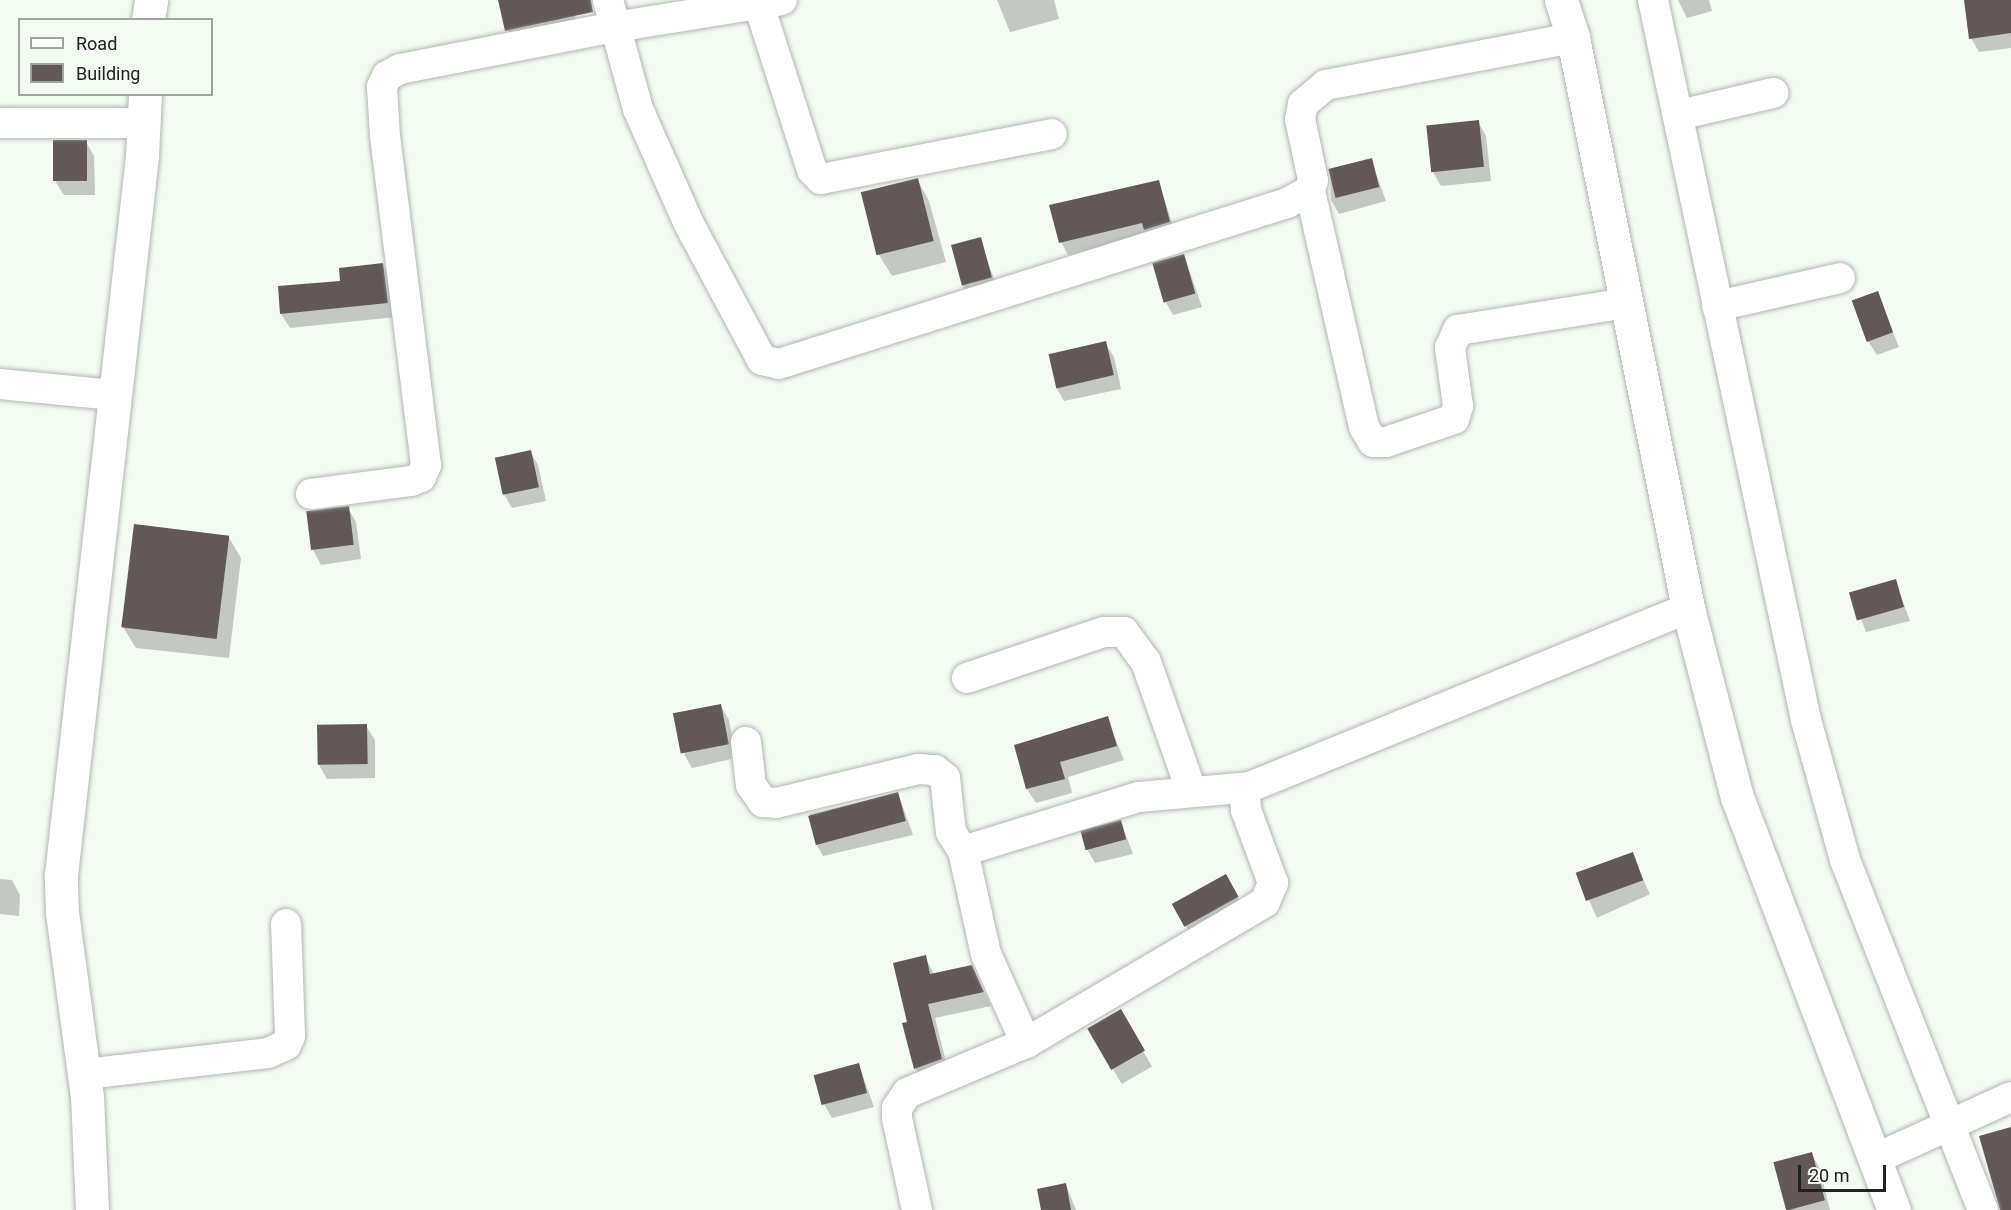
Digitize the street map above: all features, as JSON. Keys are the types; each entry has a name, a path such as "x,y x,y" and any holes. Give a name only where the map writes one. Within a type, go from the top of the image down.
{"main road":[{"path":"148,18 151,0"},
{"path":"1561,0 1573,38 1688,608 1737,796 1894,1210"},
{"path":"92,1210 85,1074 62,913 61,875 144,109"}],"street":[{"path":"1653,0 1806,720 1845,860 1932,1132 1983,1210"},
{"path":"311,494 411,481 421,477 426,465 385,136 382,87 387,76 400,69 611,14 771,2 812,170 821,179 1052,134"},
{"path":"611,14 638,109 689,224 767,364 779,364 1242,218 1310,191"},
{"path":"1573,38 1326,85 1303,104 1300,119 1313,180 1310,191 1364,427 1373,441 1386,442 1454,419 1458,406 1450,348 1458,330 1626,303"},
{"path":"1679,115 1773,93"},
{"path":"0,123 144,109"},
{"path":"1717,306 1840,278"},
{"path":"0,384 114,395"},
{"path":"963,851 1139,797 1191,790 1250,787 1688,608"},
{"path":"967,678 1104,632 1124,632 1146,662 1191,790"},
{"path":"746,742 751,785 763,802 776,803 919,769 935,770 945,778 951,832 963,851 986,954 1026,1043"},
{"path":"917,1210 897,1118 901,1099 916,1086 1026,1043 1264,902 1273,883 1246,810 1245,795 1250,787"},
{"path":"85,1074 268,1053 286,1045 290,1036 286,924"},
{"path":"1875,1159 2011,1097"}],"building":[{"path":"498,0 591,0 593,12 505,31"},
{"path":"1964,0 2011,0 2011,33 1969,39"},
{"path":"1479,120 1484,167 1431,172 1426,126"},
{"path":"53,140 87,140 87,181 53,181"},
{"path":"1372,158 1379,187 1336,198 1328,169"},
{"path":"918,178 934,241 876,255 861,192"},
{"path":"1159,180 1170,222 1144,230 1142,223 1059,243 1049,205"},
{"path":"981,237 992,278 962,286 951,245"},
{"path":"1184,254 1195,293 1164,303 1152,263"},
{"path":"383,263 388,303 280,314 278,286 340,281 339,268"},
{"path":"1878,291 1893,332 1867,342 1852,301"},
{"path":"1106,341 1114,375 1056,388 1049,354"},
{"path":"531,450 539,487 503,495 495,458"},
{"path":"349,506 354,545 311,550 306,511"},
{"path":"134,524 229,536 217,639 121,627"},
{"path":"1896,579 1904,607 1857,620 1849,593"},
{"path":"721,704 729,744 681,754 673,713"},
{"path":"1108,716 1117,746 1060,762 1065,779 1026,789 1014,745"},
{"path":"367,724 368,764 318,765 317,725"},
{"path":"898,792 906,821 816,845 808,816"},
{"path":"1121,820 1126,839 1086,850 1080,831"},
{"path":"1633,852 1643,880 1586,901 1576,873"},
{"path":"1226,874 1239,897 1184,927 1172,904"},
{"path":"926,955 930,974 972,965 984,992 928,1004 942,1059 914,1069 902,1023 907,1022 893,963"},
{"path":"1121,1009 1145,1051 1111,1070 1087,1028"},
{"path":"859,1063 867,1093 822,1105 814,1075"},
{"path":"2011,1127 2011,1210 2000,1210 1979,1136"},
{"path":"1812,1152 1825,1200 1786,1210 1773,1162"},
{"path":"1066,1183 1071,1210 1041,1210 1037,1189"}]}
